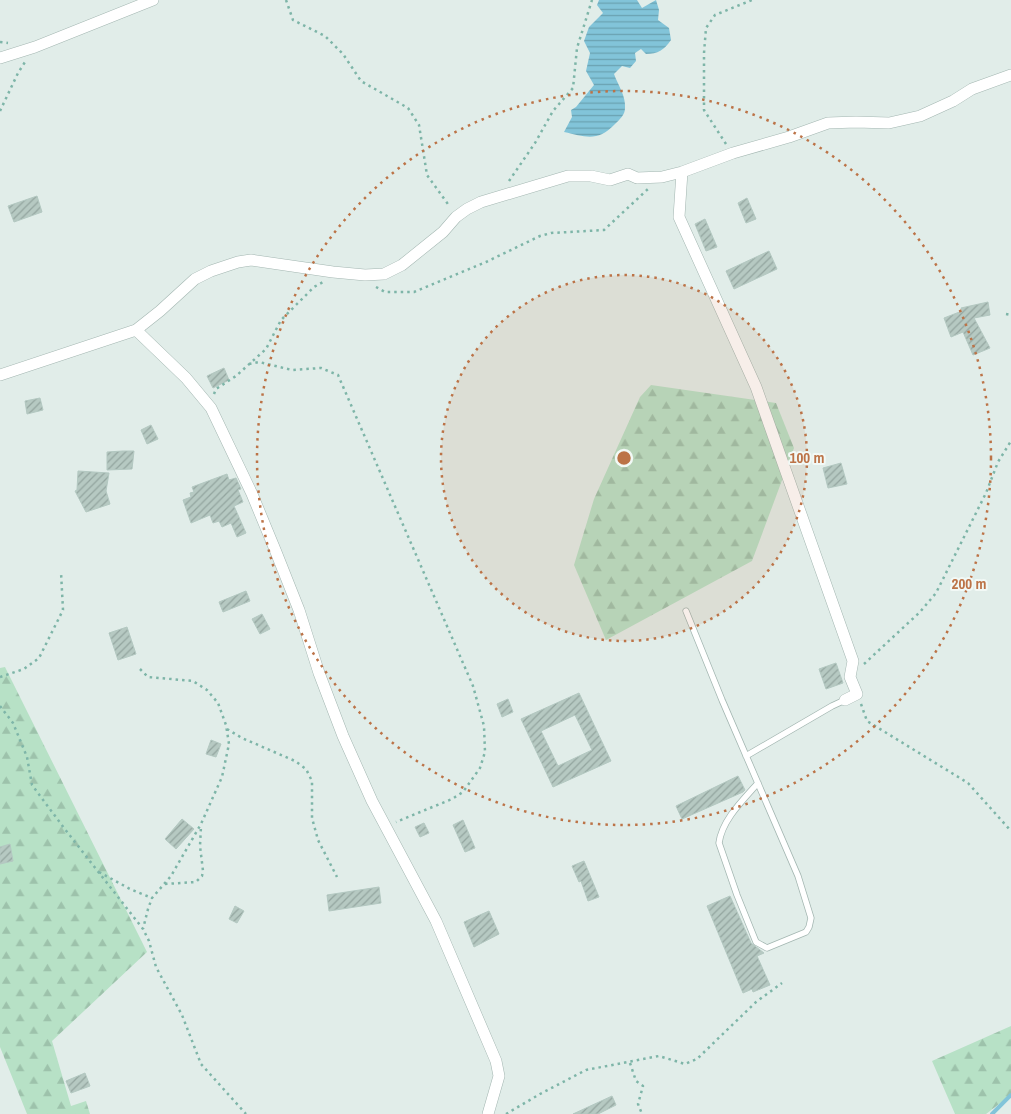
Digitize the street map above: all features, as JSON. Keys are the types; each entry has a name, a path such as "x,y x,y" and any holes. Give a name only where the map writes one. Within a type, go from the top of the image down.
{"street":[{"path":"0,58 36,47 153,0"},
{"path":"0,375 136,330 195,279 211,271 238,262 251,260 333,272 365,275 384,274 402,265 443,232 456,217 467,209 499,196 568,176 591,176 610,180 628,174 637,178 662,177 828,123 889,123 920,116 953,101 972,89 1011,75"},
{"path":"682,172 679,217 756,387 853,661 850,677 857,694 844,700"},
{"path":"136,330 186,378 211,408 252,494 299,610 319,673 343,736 372,801 436,921 496,1061 499,1076 488,1114"}],"lane":[{"path":"686,610 798,876 811,918 806,932 767,948 756,942 719,843 720,834 733,813 758,783"},
{"path":"746,756 844,700"}],"path":[{"path":"286,0 293,20 325,36 343,54 361,81 408,108 419,125 426,175 444,197 456,217"},
{"path":"499,196 535,143 553,111 572,88 576,48 592,0"},
{"path":"733,153 704,110 706,28 715,15 752,0"},
{"path":"0,111 18,72 36,47"},
{"path":"370,284 385,292 414,292 486,262 540,236 551,233 604,230 662,177"},
{"path":"211,408 216,389 236,376 266,349 281,320 314,287 323,282"},
{"path":"1006,314 1011,315"},
{"path":"249,364 258,362 292,370 322,368 338,374 473,686 484,726 485,752 480,768 463,792 452,799 386,825"},
{"path":"850,677 920,612 936,594 986,493 998,462 1011,441"},
{"path":"0,677 24,668 39,658 63,610 61,572"},
{"path":"140,669 148,677 193,681 207,690 218,703 227,729 229,744 222,777 201,824 165,884 152,898 143,929"},
{"path":"857,694 867,721 968,783 1011,832"},
{"path":"0,706 13,723 27,757 32,785 143,929 149,941 156,967 182,1015 201,1064 246,1114"},
{"path":"227,729 242,738 295,761 306,769 312,781 312,818 318,840 337,877"},
{"path":"165,884 196,882 202,876 201,824"},
{"path":"98,871 130,889 152,898"},
{"path":"506,1114 586,1070 659,1056 685,1064 697,1059 756,1002 782,982"},
{"path":"630,1063 636,1081 643,1086 638,1104 642,1114"}],"green space":[{"path":"651,385 776,403 794,448 752,561 606,640 574,565 594,499 640,397"},
{"path":"5,667 147,952 52,1041 71,1106 86,1101 90,1114 27,1114 0,1047 0,668"},
{"path":"1011,1026 1011,1095 986,1114 955,1114 932,1061"}],"water":[{"path":"599,0 637,0 642,8 656,0 659,10 658,20 669,28 671,40 663,49 654,53 646,54 641,49 635,53 636,61 630,68 622,66 614,74 624,99 624,113 609,130 603,134 591,137 564,132 572,117 571,110 576,107 594,85 586,71 590,53 584,41 589,27 603,13 597,5"}],"building":[{"path":"37,196 42,212 14,222 8,206"},
{"path":"747,198 756,219 746,223 738,203"},
{"path":"705,219 717,247 706,251 695,224"},
{"path":"769,251 777,269 734,289 726,271"},
{"path":"988,302 990,315 974,318 990,348 973,355 963,332 951,337 944,318 962,311 961,308"},
{"path":"224,368 229,380 213,388 207,376"},
{"path":"40,398 43,410 27,414 25,401"},
{"path":"151,425 158,439 147,444 141,430"},
{"path":"134,451 132,469 107,470 107,452"},
{"path":"841,463 847,484 828,488 823,468"},
{"path":"78,471 109,473 106,491 110,504 86,512 75,491 77,490"},
{"path":"227,474 229,480 236,478 241,489 238,490 243,502 234,506 246,533 237,537 231,523 222,527 219,521 213,523 210,515 191,523 183,500 191,497 190,493 194,492 192,487"},
{"path":"246,591 250,601 223,612 219,602"},
{"path":"262,614 270,629 260,634 252,619"},
{"path":"127,627 136,654 118,660 109,633"},
{"path":"836,663 843,683 826,689 819,669"},
{"path":"579,693 611,761 553,787 521,719","holes":["575,715 592,750 558,766 541,731"]},
{"path":"508,699 513,712 502,717 497,704"},
{"path":"211,740 221,744 216,757 206,754"},
{"path":"738,776 745,790 743,792 682,819 676,806"},
{"path":"182,819 194,829 176,849 165,839"},
{"path":"463,820 475,848 465,852 453,825"},
{"path":"424,823 429,833 420,837 415,827"},
{"path":"10,844 13,861 0,864 0,847"},
{"path":"584,861 599,897 588,901 581,881 579,882 572,866"},
{"path":"379,887 381,903 329,911 327,895"},
{"path":"730,896 751,943 764,953 757,956 770,985 753,992 752,989 743,993 707,906"},
{"path":"235,906 244,911 237,923 229,919"},
{"path":"489,911 499,934 474,947 464,922"},
{"path":"85,1073 90,1086 71,1093 66,1081"},
{"path":"612,1096 616,1105 598,1114 573,1114"}],"waterway":[{"path":"992,1114 1011,1095"}]}
